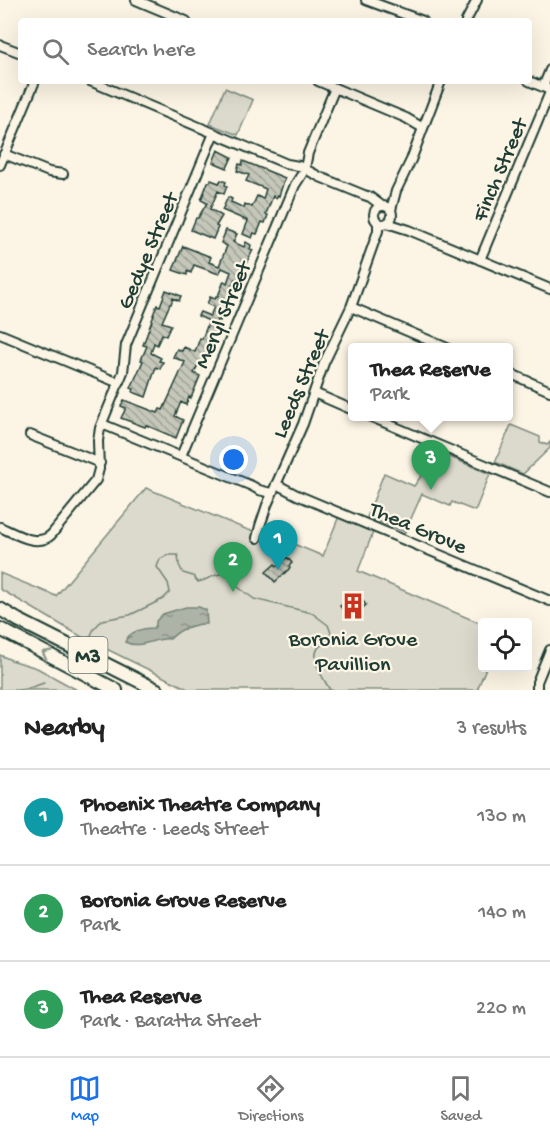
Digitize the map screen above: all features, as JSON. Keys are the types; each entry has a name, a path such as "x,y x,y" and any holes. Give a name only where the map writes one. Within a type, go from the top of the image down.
{"highway":[{"name":"M3","path":"0,609 157,690"},
{"name":"M3","path":"0,630 116,690"}],"street":[{"path":"136,0 179,18"},
{"path":"366,0 415,18"},
{"path":"468,18 477,0"},
{"path":"0,45 18,52"},
{"name":"Finch Street","path":"480,260 548,90 550,70"},
{"path":"532,82 548,90"},
{"path":"0,165 34,84"},
{"path":"97,84 370,197 384,214 410,230 550,289"},
{"path":"325,84 424,125"},
{"name":"Leeds Street","path":"257,538 272,493 300,429 324,363 351,307 384,214 407,170 440,84"},
{"path":"301,170 335,88"},
{"name":"Gedye Street","path":"0,526 35,541 46,539 99,474 98,441 102,424 124,368 127,340 214,133"},
{"path":"4,154 49,172 63,174"},
{"name":"Meryl Street","path":"180,456 301,170"},
{"path":"351,307 435,343"},
{"path":"0,334 118,383"},
{"path":"513,375 550,391"},
{"path":"314,393 348,408"},
{"path":"379,421 550,492"},
{"path":"102,424 259,490 272,493"},
{"path":"30,435 100,463"},
{"name":"Thea Grove","path":"276,484 297,495 550,601"},
{"path":"537,690 537,682 550,650"}],"shaded area":[{"path":"225,88 253,100 238,135 210,124"},
{"path":"511,425 540,437 540,442 547,445 550,442 550,448 523,474 495,462"},
{"path":"438,452 490,474 475,511 452,502 450,506 422,494 405,532 367,517 384,473 414,486"},
{"path":"146,488 248,530 264,532 323,556 339,516 374,530 358,571 478,622 478,672 484,672 477,690 190,690 82,637 0,589 0,573 56,596"},
{"path":"0,655 37,668 77,690 0,690"}],"water":[{"path":"186,607 199,607 206,610 207,624 187,628 170,639 136,645 125,642 137,631 154,628 156,621 163,614"}],"building":[{"path":"218,150 232,157 227,168 213,162"},
{"path":"243,161 285,178 279,196 276,198 273,196 265,223 262,222 257,234 254,233 252,238 243,234 248,221 222,210 228,197 232,199 231,202 244,208 245,204 252,207 257,196 263,199 266,189 246,181 249,175 237,171 239,164 242,165"},
{"path":"211,180 219,183 221,180 226,182 227,186 224,194 218,191 210,209 222,216 216,226 218,227 213,239 191,230 196,218 207,203 201,200"},
{"path":"226,230 237,234 233,242 244,247 246,242 253,250 246,264 244,263 238,280 235,279 230,291 234,293 225,312 220,321 217,320 213,329 217,331 203,367 198,365 194,373 200,376 191,398 189,397 186,405 181,402 175,416 183,420 176,438 146,425 145,427 121,418 126,408 121,406 124,400 158,413 160,409 163,410 185,362 173,357 177,349 182,351 184,347 195,352 209,321 198,316 200,312 210,316 214,307 207,304 210,297 215,299 218,296 224,281 227,283 231,272 222,268 219,274 194,265 191,273 187,271 187,275 173,270 183,246 211,257 209,262 219,266 227,246 221,243"},
{"path":"166,290 181,296 179,301 173,298 162,322 171,325 166,336 162,334 157,345 154,343 151,353 161,358 159,361 163,362 160,369 156,367 146,397 133,392 134,389 131,388 143,361 141,360 147,346 143,345 153,315 157,305 160,306"},
{"path":"287,557 292,563 290,568 275,582 266,572"},
{"name":"Boronia Grove Pavillion","path":"357,593 366,605 350,618 340,606"}],"waterway":[{"path":"90,637 102,620 130,615 163,599 170,592 168,583 157,567 160,559 168,555 178,555 183,573 193,576 198,582 217,575 230,575 238,587 254,599 312,613 328,625 331,633 326,642 318,648 316,658 319,670 330,690"},
{"path":"19,690 44,683"}],"place":[{"name":"Thea Reserve","path":"431,490"},
{"name":"Phoenix Theatre Company","path":"278,570"},
{"name":"Boronia Grove Reserve","path":"233,592"},
{"name":"Boronia Grove Pavillion","path":"353,606"}]}
